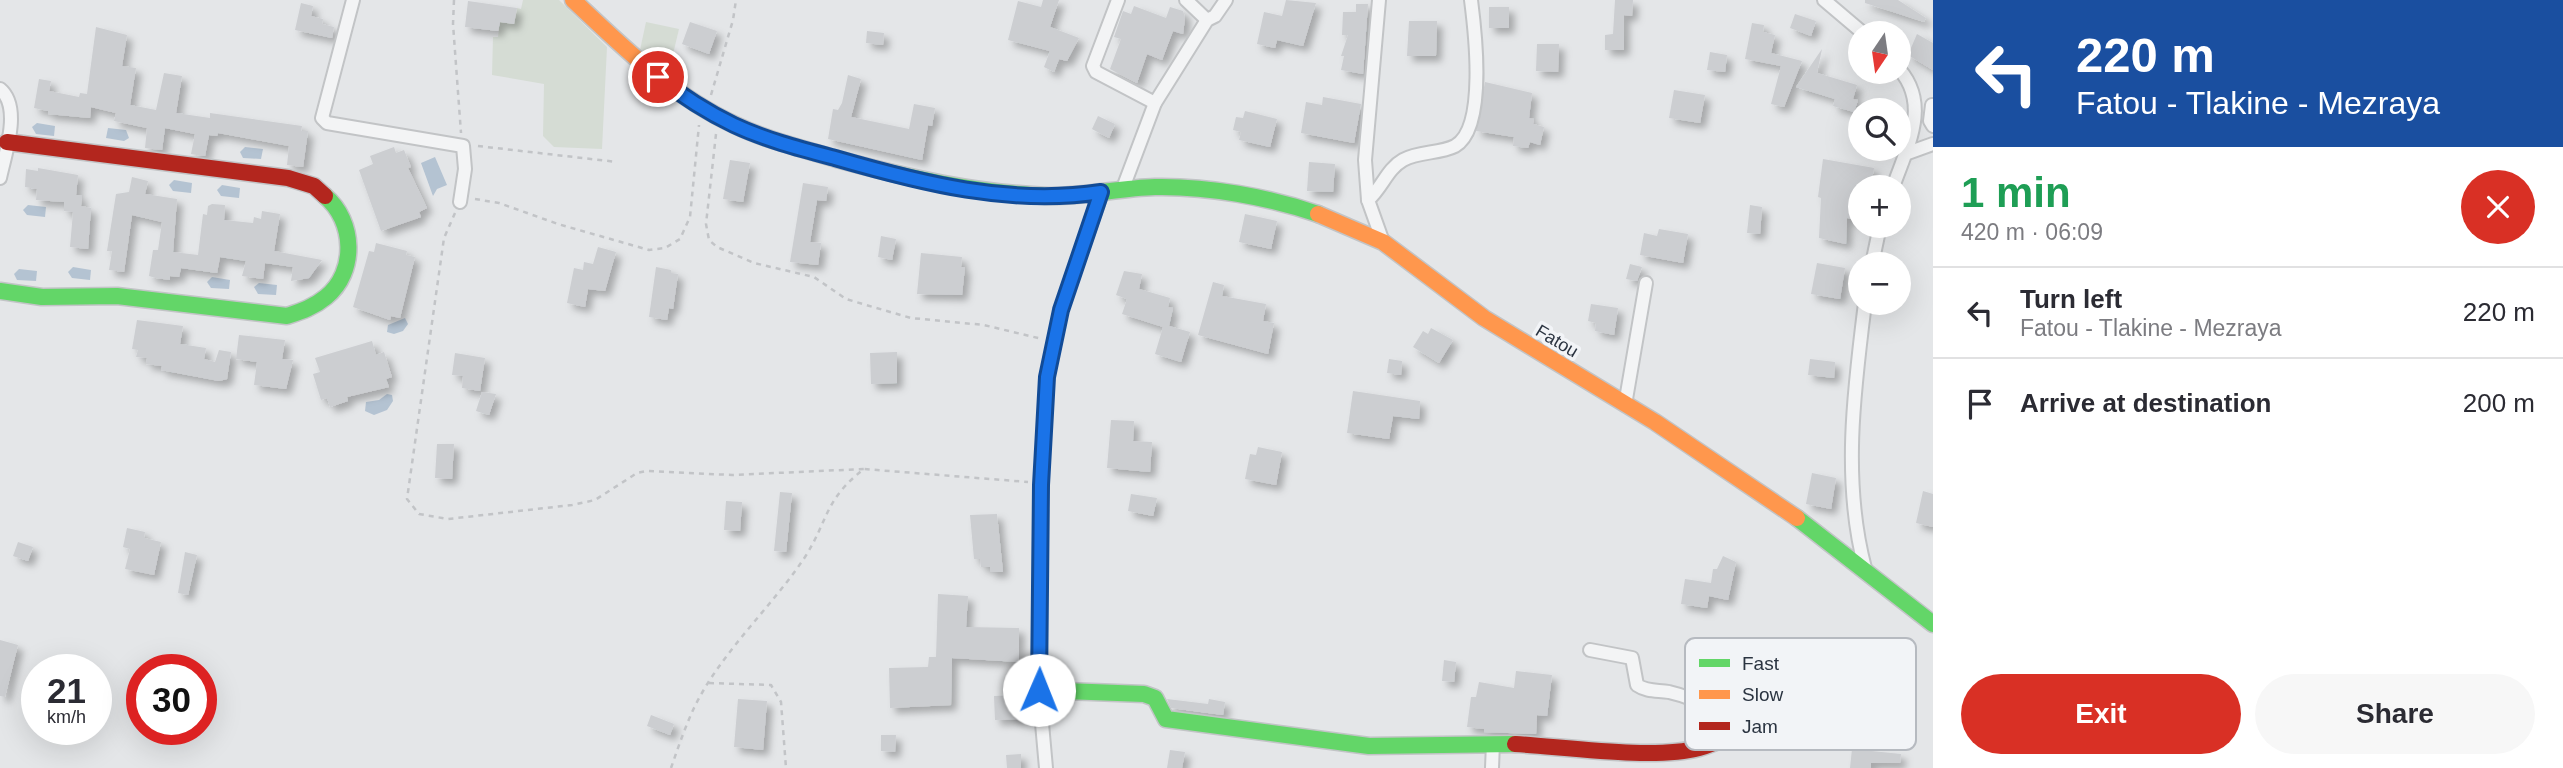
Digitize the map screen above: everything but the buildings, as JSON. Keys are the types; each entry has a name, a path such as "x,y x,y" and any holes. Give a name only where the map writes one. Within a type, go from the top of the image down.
{"street":[{"path":"353,0 322,118 327,123 463,146 465,169 460,202"},
{"name":"Fatou","path":"573,0 658,77 708,112 773,140 922,182 1021,195 1187,187 1263,200 1328,217 1383,242 1484,318 1625,404 1768,498 1865,568 1933,624"},
{"path":"1118,0 1093,66 1099,75 1155,103"},
{"path":"1186,0 1207,20"},
{"path":"1123,188 1155,103 1207,20 1215,16 1226,0"},
{"path":"1379,0 1366,160 1368,200 1383,242"},
{"path":"1368,200 1380,190 1389,171 1402,160 1453,147 1468,133 1477,61 1471,0"},
{"path":"1824,0 1849,21"},
{"path":"1911,84 1917,105 1911,130"},
{"path":"0,89 6,94 10,110 0,178"},
{"path":"1917,105 1932,105 1930,121 1933,126"},
{"path":"0,291 42,297 117,296 287,316 308,313 324,303 338,288 349,243 335,208 312,185 288,178 7,142"},
{"path":"1911,152 1933,144"},
{"path":"1046,768 1039,690 1041,485 1047,377 1053,342 1073,269 1101,192"},
{"path":"1625,404 1646,283"},
{"path":"1864,315 1851,476 1855,528 1865,568"},
{"path":"1590,650 1632,658 1637,685 1643,689 1685,697"},
{"path":"1039,690 1143,694 1155,698 1161,715 1166,719 1357,745 1415,747 1493,743 1665,753 1686,750"},
{"path":"1492,768 1493,743"}],"path":[{"path":"454,0 456,80 463,146 492,146 617,162"},
{"path":"736,0 708,112 699,122 690,218 680,239 665,248 649,250 558,225 499,203 475,199 460,202 444,238 407,499 419,514 448,519 572,505 605,496 637,472 647,471 732,475 864,469 1041,485"},
{"path":"708,112 717,130 706,225 709,240 717,247 754,262 814,277 846,299 898,314 984,325 1053,342"},
{"path":"671,768 694,708 709,683 806,554 838,491 864,469"},
{"path":"709,683 771,685 781,702 786,768"}],"shaded area":[{"path":"523,0 559,0 607,47 602,149 554,147 543,136 544,84 492,75 493,37 498,37 500,22 514,24 517,8 521,9"},
{"path":"646,22 679,29 668,75 640,50"}],"water":[{"path":"37,123 55,126 54,136 36,134 32,127"},
{"path":"108,128 126,130 129,138 124,141 106,138"},
{"path":"245,147 263,149 261,159 243,158 240,152"},
{"path":"435,157 447,185 437,189 433,196 421,163"},
{"path":"174,180 192,183 191,193 173,191 169,185"},
{"path":"222,185 240,188 239,198 221,196 217,190"},
{"path":"28,205 46,207 45,217 27,215 23,210"},
{"path":"73,267 91,270 90,280 72,278 68,272"},
{"path":"19,269 37,271 36,281 17,280 14,274"},
{"path":"212,277 230,280 229,289 211,288 207,282"},
{"path":"259,283 277,285 276,295 258,294 254,287"},
{"path":"405,318 408,324 403,331 394,334 387,332 388,325"},
{"path":"387,394 392,395 393,401 387,410 374,415 365,411 366,402 379,400"}],"traffic: fast":[{"path":"837,159 916,178 994,192 1061,196 1142,188 1196,188 1279,202 1318,214"},
{"path":"0,291 42,297 117,296 287,316 326,297 343,274 347,261 347,232 335,206 325,196"},
{"path":"1797,518 1933,624"},
{"path":"1039,690 1144,694 1155,698 1166,719 1369,746 1515,744"}],"traffic: slow":[{"path":"573,0 649,69 690,100 759,135 837,159"},
{"path":"1318,214 1383,242 1484,318 1655,422 1797,518"}],"traffic: jam":[{"path":"7,142 288,178 314,186 325,196"},
{"path":"1515,744 1634,753 1686,750"}],"route":[{"path":"658,77 684,97 736,126 773,140 922,182 974,191 1021,195 1084,195 1101,192 1061,310 1047,377 1047,425 1041,485 1039,690"}]}
